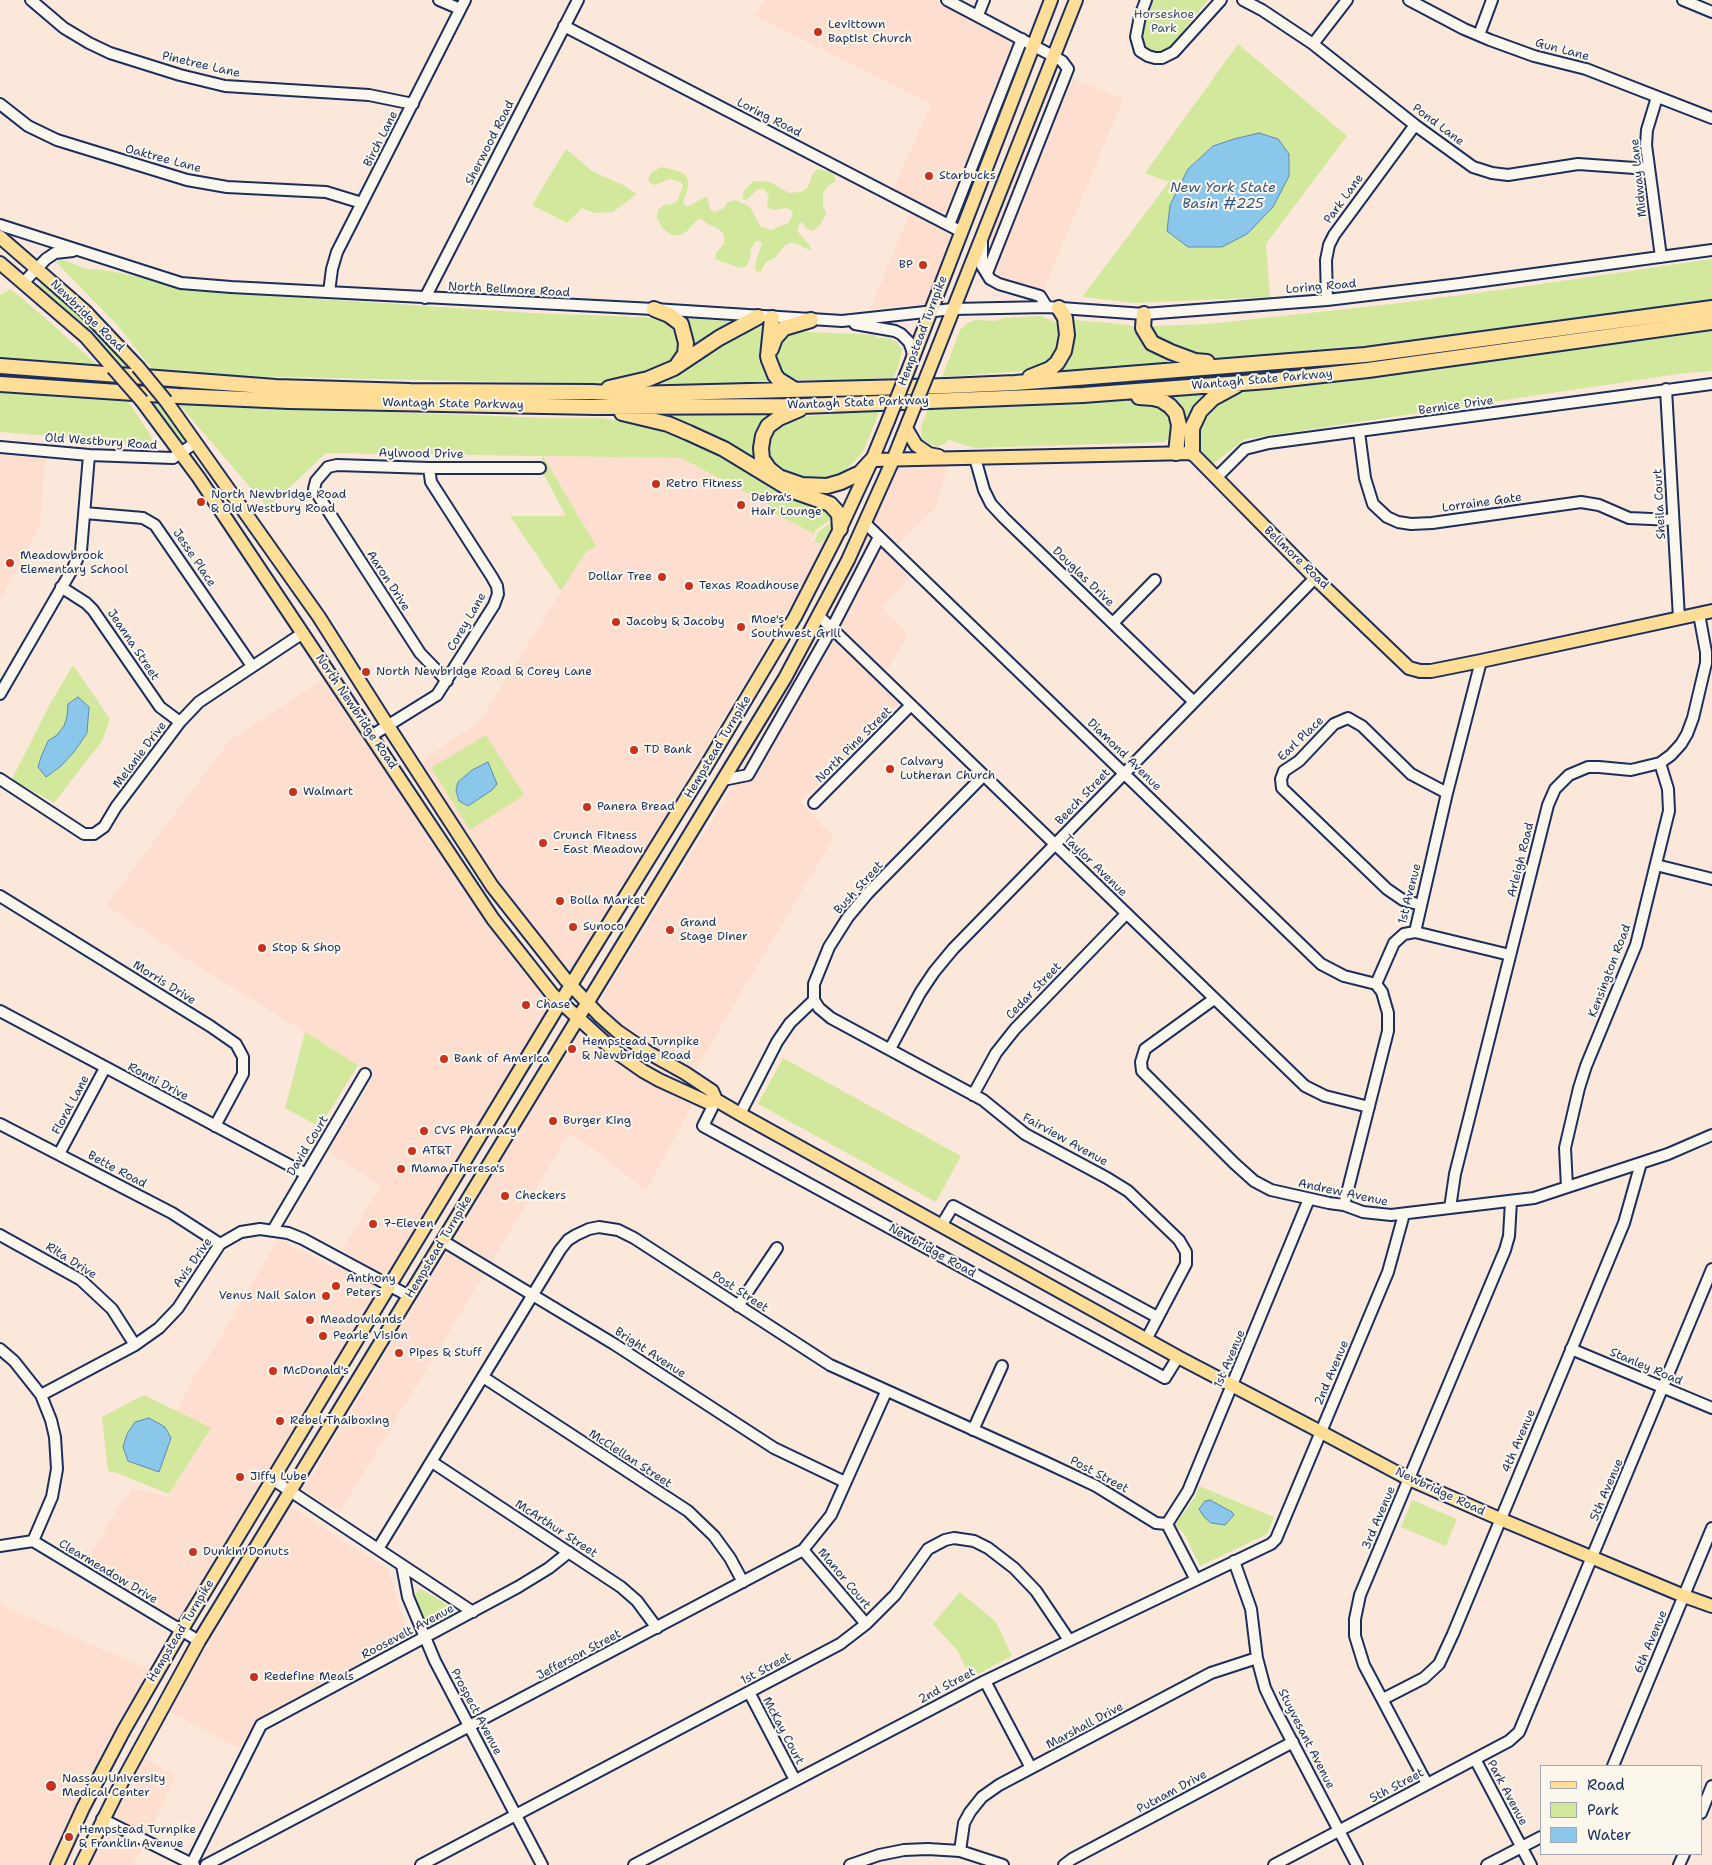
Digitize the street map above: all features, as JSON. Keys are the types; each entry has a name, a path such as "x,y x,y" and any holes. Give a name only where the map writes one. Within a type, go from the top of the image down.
{"highway":[{"path":"1015,383 1050,369 1064,351 1067,335 1065,318 1053,308"},
{"name":"Wantagh State Parkway","path":"0,366 276,387 631,394 796,391 1015,383 1364,355 1712,308"},
{"path":"654,310 676,319 681,324 685,335 684,354 674,368"},
{"path":"1144,314 1143,328 1152,343 1195,361 1245,365"},
{"path":"592,392 648,379 674,368 719,338 765,317 768,356 775,375 781,383 796,391"},
{"path":"768,356 775,338 784,328 811,320"},
{"name":"Wantagh State Parkway","path":"0,384 178,396 289,401 596,407 807,406 1083,395 1242,382 1368,370 1712,322"},
{"path":"1192,453 1192,428 1200,411 1213,398 1242,382"},
{"path":"1083,395 1153,398 1170,406 1176,413 1179,426 1176,453"},
{"path":"807,406 779,418 768,426 763,436 761,448 762,459 769,469 779,477 793,483 814,487 826,486 841,482 860,473 872,460"},
{"path":"596,407 668,424 724,449 793,491 832,505 840,516 840,529"}],"main road":[{"name":"Hempstead Turnpike","path":"57,1865 83,1808 120,1738 181,1631 795,617 840,529 872,460 962,232 1028,42 1051,0"},
{"name":"Hempstead Turnpike","path":"81,1865 102,1819 166,1698 199,1641 770,704 819,616 865,524 893,460 1076,0"},
{"name":"Newbridge Road","path":"0,237 85,311 138,366 166,401"},
{"name":"Newbridge Road","path":"0,263 86,337 142,401"},
{"name":"North Newbridge Road","path":"142,401 182,453 499,927 561,1003 577,1018"},
{"name":"North Newbridge Road","path":"166,401 319,617 492,886 571,985"},
{"path":"908,424 911,440 922,450 930,454 953,459"},
{"path":"872,460 1192,453"},
{"name":"Bellmore Road","path":"1192,453 1315,578 1409,668 1431,671 1712,611"},
{"path":"770,704 801,634 803,624 795,617"},
{"path":"430,824 446,816"},
{"name":"Newbridge Road","path":"571,985 617,1031 649,1053 712,1090 716,1100 941,1226 1147,1338 1178,1357 1409,1479 1592,1558 1712,1606"},
{"name":"Newbridge Road","path":"577,1018 613,1050 643,1071 707,1102 716,1100"}],"street":[{"name":"Pinetree Lane","path":"31,0 64,28 89,43 110,53 180,75 225,86 369,95 413,104"},
{"path":"439,0 463,4"},
{"name":"Sherwood Road","path":"425,298 578,0"},
{"path":"947,0 1054,56 1067,66 1067,72 987,273"},
{"path":"978,15 984,0"},
{"path":"1146,0 1136,29 1136,37 1140,50 1148,56 1155,58 1162,58 1174,52 1220,0"},
{"name":"Pond Lane","path":"1243,0 1262,10 1313,44 1473,167 1492,173 1508,175 1578,164 1649,169"},
{"path":"1313,44 1347,0"},
{"name":"Gun Lane","path":"1408,0 1478,35 1534,56 1586,69 1712,118"},
{"path":"1478,35 1492,0"},
{"path":"1683,0 1712,12"},
{"name":"Birch Lane","path":"329,292 332,269 337,252 463,4"},
{"name":"Loring Road","path":"564,26 962,232"},
{"name":"Hempstead Turnpike","path":"949,225 1028,42"},
{"name":"Midway Lane","path":"1657,97 1647,130 1646,145 1662,257"},
{"name":"Oaktree Lane","path":"0,104 28,126 57,140 187,180 226,187 326,192 362,204"},
{"name":"Park Lane","path":"1327,300 1326,260 1329,245 1334,235 1416,125"},
{"name":"North Bellmore Road","path":"0,225 181,283 842,322 931,311"},
{"path":"983,233 982,266 990,279 999,284 1040,296 1053,308"},
{"name":"Loring Road","path":"931,311 1053,308 1144,314 1327,300 1712,250"},
{"name":"North Bellmore Road","path":"23,283 36,268 55,253 72,251 88,254"},
{"path":"842,322 898,332 909,342 913,358"},
{"name":"Bernice Drive","path":"1216,478 1244,449 1269,443 1712,384"},
{"name":"Sheila Court","path":"1666,389 1679,618"},
{"name":"Lorraine Gate","path":"1359,432 1364,478 1370,498 1373,504 1387,517 1398,522 1411,524 1432,523 1581,502 1599,505 1629,518 1673,520"},
{"name":"Old Westbury Road","path":"0,447 173,458 195,443"},
{"path":"0,694 81,551 88,454"},
{"name":"Douglas Drive","path":"975,458 984,490 992,504 1004,518 1194,702"},
{"name":"Aylwood Drive","path":"314,489 316,481 322,472 337,464 429,468 540,468"},
{"name":"Corey Lane","path":"371,736 437,695 447,682 494,604 498,594 497,586 492,577 431,482 429,468"},
{"name":"Aaron Drive","path":"314,489 420,653 447,682"},
{"name":"Jesse Place","path":"85,512 143,518 155,525 252,666"},
{"name":"Diamond Avenue","path":"865,524 1321,964 1344,976 1376,984"},
{"path":"723,780 748,775 832,628 879,537"},
{"name":"Beech Street","path":"890,1049 920,993 953,949 1315,578"},
{"path":"1113,623 1155,580"},
{"name":"Jeanna Street","path":"61,586 93,610 160,707 180,722"},
{"name":"Arleigh Road","path":"1450,1208 1454,1174 1548,805 1554,789 1569,775 1588,768 1599,766 1631,770 1660,763 1681,744 1693,718 1706,663 1706,652 1699,614"},
{"name":"Taylor Avenue","path":"819,616 1305,1086 1325,1096 1368,1107"},
{"name":"Melanie Drive","path":"0,779 84,834 94,834 104,827 116,807 180,722 206,697 303,633"},
{"name":"1st Avenue","path":"1376,984 1394,943 1404,934 1415,932 1447,793 1481,661"},
{"name":"North Pine Street","path":"814,803 911,705"},
{"name":"Earl Place","path":"1421,905 1403,900 1386,889 1282,788 1281,779 1284,771 1299,761 1334,724 1348,718 1362,726 1411,774 1447,793"},
{"name":"Kensington Road","path":"1567,1187 1564,1148 1579,1088 1586,1066 1636,945 1669,811 1668,789 1660,763"},
{"name":"Bush Street","path":"814,1000 814,984 829,947 848,917 868,893 984,775"},
{"path":"1656,865 1712,879"},
{"name":"Morris Drive","path":"1,899 210,1026 236,1044 243,1057 243,1074 215,1126"},
{"name":"Cedar Street","path":"973,1095 996,1053 1015,1029 1126,914"},
{"path":"1415,932 1510,956"},
{"path":"1344,1205 1388,1031 1388,1012 1382,992 1376,984"},
{"name":"Andrew Avenue","path":"1214,999 1146,1049 1141,1062 1142,1071 1254,1181 1271,1190 1344,1205 1363,1212 1391,1215 1534,1198 1641,1163 1712,1135"},
{"path":"740,1114 777,1042 790,1023 814,1000"},
{"name":"Fairview Avenue","path":"814,1000 819,1008 831,1018 983,1100 1025,1134 1107,1178 1128,1192 1179,1240 1186,1252 1186,1264 1147,1338"},
{"name":"Ronni Drive","path":"0,1011 306,1174"},
{"name":"Floral Lane","path":"59,1154 105,1068"},
{"name":"David Court","path":"273,1230 365,1074"},
{"name":"Newbridge Road","path":"716,1100 702,1126 1165,1378 1178,1357"},
{"name":"Bette Road","path":"0,1124 172,1213 220,1244"},
{"name":"4th Avenue","path":"1383,1699 1424,1678 1438,1664 1453,1634 1624,1222 1641,1163"},
{"name":"1st Avenue","path":"1167,1524 1188,1491 1309,1199"},
{"name":"3rd Avenue","path":"1427,1784 1364,1665 1355,1636 1355,1619 1360,1595 1505,1250 1509,1236 1511,1200"},
{"path":"941,1226 953,1206 1158,1316"},
{"name":"2nd Avenue","path":"1276,1539 1388,1272 1404,1214"},
{"name":"Post Street","path":"378,1549 560,1250 568,1240 589,1229 609,1228 634,1238 830,1365 1096,1486 1156,1523 1167,1524"},
{"name":"Avis Drive","path":"41,1395 135,1345 159,1328 178,1308 220,1244 241,1232 260,1229 288,1233 303,1239 409,1296"},
{"name":"Rita Drive","path":"0,1235 81,1280 112,1309 135,1345"},
{"name":"Bright Avenue","path":"443,1241 614,1344 774,1448 846,1482"},
{"path":"738,1306 777,1248"},
{"name":"5th Avenue","path":"1524,1720 1712,1269"},
{"path":"0,1349 14,1361 41,1395 51,1420 55,1437 56,1469 52,1497 33,1541 0,1546"},
{"name":"Stanley Road","path":"1571,1349 1712,1408"},
{"path":"973,1430 1002,1366"},
{"name":"McClellan Street","path":"483,1377 688,1511 714,1536 730,1558 743,1582"},
{"name":"Jefferson Street","path":"206,1865 803,1550 831,1515 886,1392"},
{"name":"McArthur Street","path":"432,1462 632,1596 657,1628"},
{"path":"272,1478 473,1612"},
{"path":"1167,1524 1196,1580"},
{"name":"6th Avenue","path":"1613,1765 1712,1528"},
{"name":"1st Street","path":"421,1865 840,1644 866,1624 895,1595 928,1549 945,1540 964,1539 974,1541 988,1548 1019,1573 1047,1606 1069,1640"},
{"name":"2nd Street","path":"634,1865 653,1861 795,1780 985,1681 1271,1544 1276,1539"},
{"name":"Clearmeadow Drive","path":"33,1541 199,1641"},
{"name":"Manor Court","path":"803,1550 866,1624"},
{"name":"Roosevelt Avenue","path":"192,1865 261,1725 473,1612 549,1568 569,1552"},
{"name":"Stuyvesant Avenue","path":"1234,1562 1251,1609 1257,1658 1265,1688 1357,1865"},
{"name":"Prospect Avenue","path":"402,1565 408,1597 424,1638 542,1865"},
{"name":"Marshall Drive","path":"960,1851 964,1824 982,1796 999,1785 1211,1673 1257,1658"},
{"path":"985,1681 1031,1768"},
{"name":"McKay Court","path":"748,1692 795,1780"},
{"name":"5th Street","path":"1274,1865 1514,1737 1519,1732 1524,1720"},
{"name":"Putnam Drive","path":"1064,1865 1292,1742"},
{"name":"Park Avenue","path":"1475,1759 1531,1865"},
{"path":"1702,1811 1712,1786"},
{"path":"102,1819 192,1865"},
{"path":"1487,1865 1540,1838"},
{"path":"850,1865 879,1854 928,1849 960,1851 1003,1865"}],"shaded area":[{"path":"764,0 936,0 1026,47 926,304 870,309 911,210 889,199 931,104 755,16"},
{"path":"1059,73 1123,99 1041,296 977,269"},
{"name":"Meadowbrook Elementary School","path":"0,455 45,458 40,524 0,601"},
{"path":"542,456 681,458 768,504 770,511 813,533 810,539 814,542 820,543 828,538 789,608 572,973 521,914 417,764 479,722 586,552 596,546"},
{"path":"949,461 936,508 894,548 918,569 882,606 908,634 879,684 898,704 801,802 834,837 681,1094 694,1101 646,1191 593,1148 569,1134 340,1512 303,1490 541,1095 724,801 865,541 897,465"},
{"path":"325,678 396,784 561,1003 181,1631 81,1570 120,1504 133,1488 167,1497 207,1436 173,1420 196,1373 213,1350 278,1239 336,1269 347,1252 342,1249 381,1185 327,1152 374,1075 196,965 106,906 229,741"},
{"path":"290,1506 389,1570 409,1635 256,1720 239,1748 167,1710"},
{"name":"Nassau University Medical Center","path":"0,1605 153,1671 68,1865 0,1865"},
{"path":"144,1758 176,1776 134,1865 90,1865"}],"green space":[{"name":"Horseshoe Park","path":"1151,0 1208,0 1167,51 1157,53 1145,48 1139,40 1138,32"},
{"path":"1238,44 1347,136 1266,244 1270,297 1135,303 1082,297 1169,182 1145,173"},
{"path":"566,149 592,171 623,185 637,194 613,212 594,213 582,208 567,223 532,205"},
{"path":"661,167 685,174 688,188 683,203 687,207 707,196 710,209 714,212 723,209 728,202 736,200 750,207 760,226 771,230 788,223 793,215 791,210 786,208 774,210 768,208 769,196 764,189 758,189 746,200 742,199 744,191 753,181 770,182 789,193 801,192 808,187 812,175 817,169 831,172 835,176 835,182 828,186 823,193 823,206 827,214 821,224 813,231 805,228 803,223 800,222 798,232 810,246 811,251 795,243 790,243 784,246 775,258 766,262 761,271 757,272 755,269 756,261 762,244 759,240 755,242 751,249 746,267 740,268 715,259 716,253 724,244 724,235 719,229 703,220 698,219 687,231 680,235 672,235 662,228 657,218 658,210 664,205 672,204 678,200 683,185 670,179 654,185 651,184 648,179 651,173"},
{"path":"61,259 87,269 105,270 178,285 243,294 532,313 663,318 678,330 681,343 678,354 670,365 626,381 602,384 179,376 166,370 154,372 119,327 56,262"},
{"path":"1712,259 1712,301 1393,343 1220,359 1186,352 1153,338 1149,328 1153,326 1208,324 1392,304"},
{"path":"41,283 91,326 133,371 121,370 39,289 38,286"},
{"path":"11,289 102,369 0,363 0,295"},
{"path":"1041,316 1056,323 1061,343 1056,355 1045,367 1025,371 942,377 960,330 966,324 975,320 996,321 1003,318"},
{"path":"684,318 728,321 732,323 692,350"},
{"path":"1072,321 1131,325 1137,330 1138,337 1149,348 1174,360 1175,364 1043,376 1056,367"},
{"path":"760,327 766,328 766,337 761,355 763,368 774,383 751,386 644,388 644,385 728,338"},
{"path":"790,331 875,335 878,338 888,338 897,342 902,350 899,365 893,378 873,378 872,383 796,380 788,378 780,373 774,365 774,349"},
{"path":"1712,331 1712,371 1685,373 1245,439 1212,465 1201,451 1197,439 1200,421 1211,404 1233,392 1454,366"},
{"path":"1214,388 1186,427 1167,397 1168,393"},
{"path":"0,389 125,397 152,437 151,441 145,445 138,446 108,441 0,432"},
{"path":"1145,399 1167,410 1172,424 1172,435 1164,442 974,448 949,440 936,447 922,439 921,426 930,405 1008,407"},
{"path":"147,401 157,401 180,431 184,443 177,440"},
{"path":"177,402 330,410 600,418 641,423 673,432 734,460 781,496 820,507 832,513 831,519 816,530 811,540 813,533 770,511 768,504 681,458 543,456 596,546 586,552 561,591 510,516 566,516 544,475 542,456 326,453 268,508"},
{"path":"881,408 863,452 839,477 820,482 783,474 768,462 765,444 769,430 796,417"},
{"path":"692,412 774,412 760,428 755,443 756,460 753,461 731,444 668,417"},
{"path":"833,521 836,523 828,538 820,543 814,542 818,532"},
{"path":"73,665 110,719 102,741 54,803 12,779 50,704"},
{"path":"486,735 524,795 470,830 431,768"},
{"path":"305,1032 358,1065 320,1127 285,1108"},
{"path":"783,1058 961,1156 936,1202 758,1104"},
{"path":"144,1395 211,1428 169,1494 108,1471 102,1417"},
{"path":"1199,1486 1274,1517 1267,1534 1200,1566 1185,1535 1175,1525 1195,1497"},
{"path":"1412,1500 1457,1519 1446,1546 1401,1527"},
{"path":"421,1589 451,1607 451,1615 433,1626 427,1624 419,1611 414,1597 417,1591"},
{"path":"960,1592 996,1622 1012,1656 970,1678 958,1651 933,1624"}],"water":[{"name":"New York State Basin #225","path":"1259,133 1278,139 1289,154 1289,176 1273,207 1247,234 1222,247 1188,247 1167,231 1170,205 1188,169 1213,146"},
{"path":"78,697 89,707 87,733 74,752 61,766 46,777 38,767 41,757 48,741 57,735 64,726 68,704"},
{"path":"488,762 497,784 492,790 468,806 459,801 456,790 458,782 472,770"},
{"path":"149,1418 165,1427 171,1438 159,1472 128,1461 123,1447 127,1434 135,1422"},
{"path":"1210,1500 1234,1515 1225,1525 1211,1523 1199,1509 1205,1501"}],"place":[{"name":"Levittown Baptist Church","path":"818,32"},
{"name":"Starbucks","path":"929,176"},
{"name":"BP","path":"923,265"},
{"name":"Retro Fitness","path":"656,484"},
{"name":"North Newbridge Road & Old Westbury Road","path":"201,502"},
{"name":"Debra's Hair Lounge","path":"741,505"},
{"name":"Meadowbrook Elementary School","path":"10,563"},
{"name":"Dollar Tree","path":"662,577"},
{"name":"Texas Roadhouse","path":"689,586"},
{"name":"Jacoby & Jacoby","path":"616,622"},
{"name":"Moe's Southwest Grill","path":"741,627"},
{"name":"North Newbridge Road & Corey Lane","path":"366,672"},
{"name":"TD Bank","path":"634,750"},
{"name":"Calvary Lutheran Church","path":"890,769"},
{"name":"Walmart","path":"293,792"},
{"name":"Panera Bread","path":"587,807"},
{"name":"Crunch Fitness - East Meadow","path":"543,843"},
{"name":"Bolla Market","path":"560,901"},
{"name":"Sunoco","path":"573,927"},
{"name":"Grand Stage Diner","path":"670,930"},
{"name":"Stop & Shop","path":"262,948"},
{"name":"Chase","path":"526,1005"},
{"name":"Hempstead Turnpike & Newbridge Road","path":"572,1049"},
{"name":"Bank of America","path":"444,1059"},
{"name":"Burger King","path":"553,1121"},
{"name":"CVS Pharmacy","path":"424,1131"},
{"name":"AT&T","path":"412,1151"},
{"name":"Mama Theresa's","path":"401,1169"},
{"name":"Checkers","path":"505,1196"},
{"name":"7-Eleven","path":"373,1224"},
{"name":"Anthony Peters","path":"336,1286"},
{"name":"Venus Nail Salon","path":"326,1296"},
{"name":"Meadowlands","path":"310,1320"},
{"name":"Pearle Vision","path":"323,1336"},
{"name":"Pipes & Stuff","path":"399,1353"},
{"name":"McDonald's","path":"273,1371"},
{"name":"Rebel Thaiboxing","path":"280,1421"},
{"name":"Jiffy Lube","path":"240,1477"},
{"name":"Dunkin' Donuts","path":"193,1552"},
{"name":"Redefine Meals","path":"254,1677"},
{"name":"Nassau University Medical Center","path":"51,1786"},
{"name":"Hempstead Turnpike & Franklin Avenue","path":"69,1837"}]}
